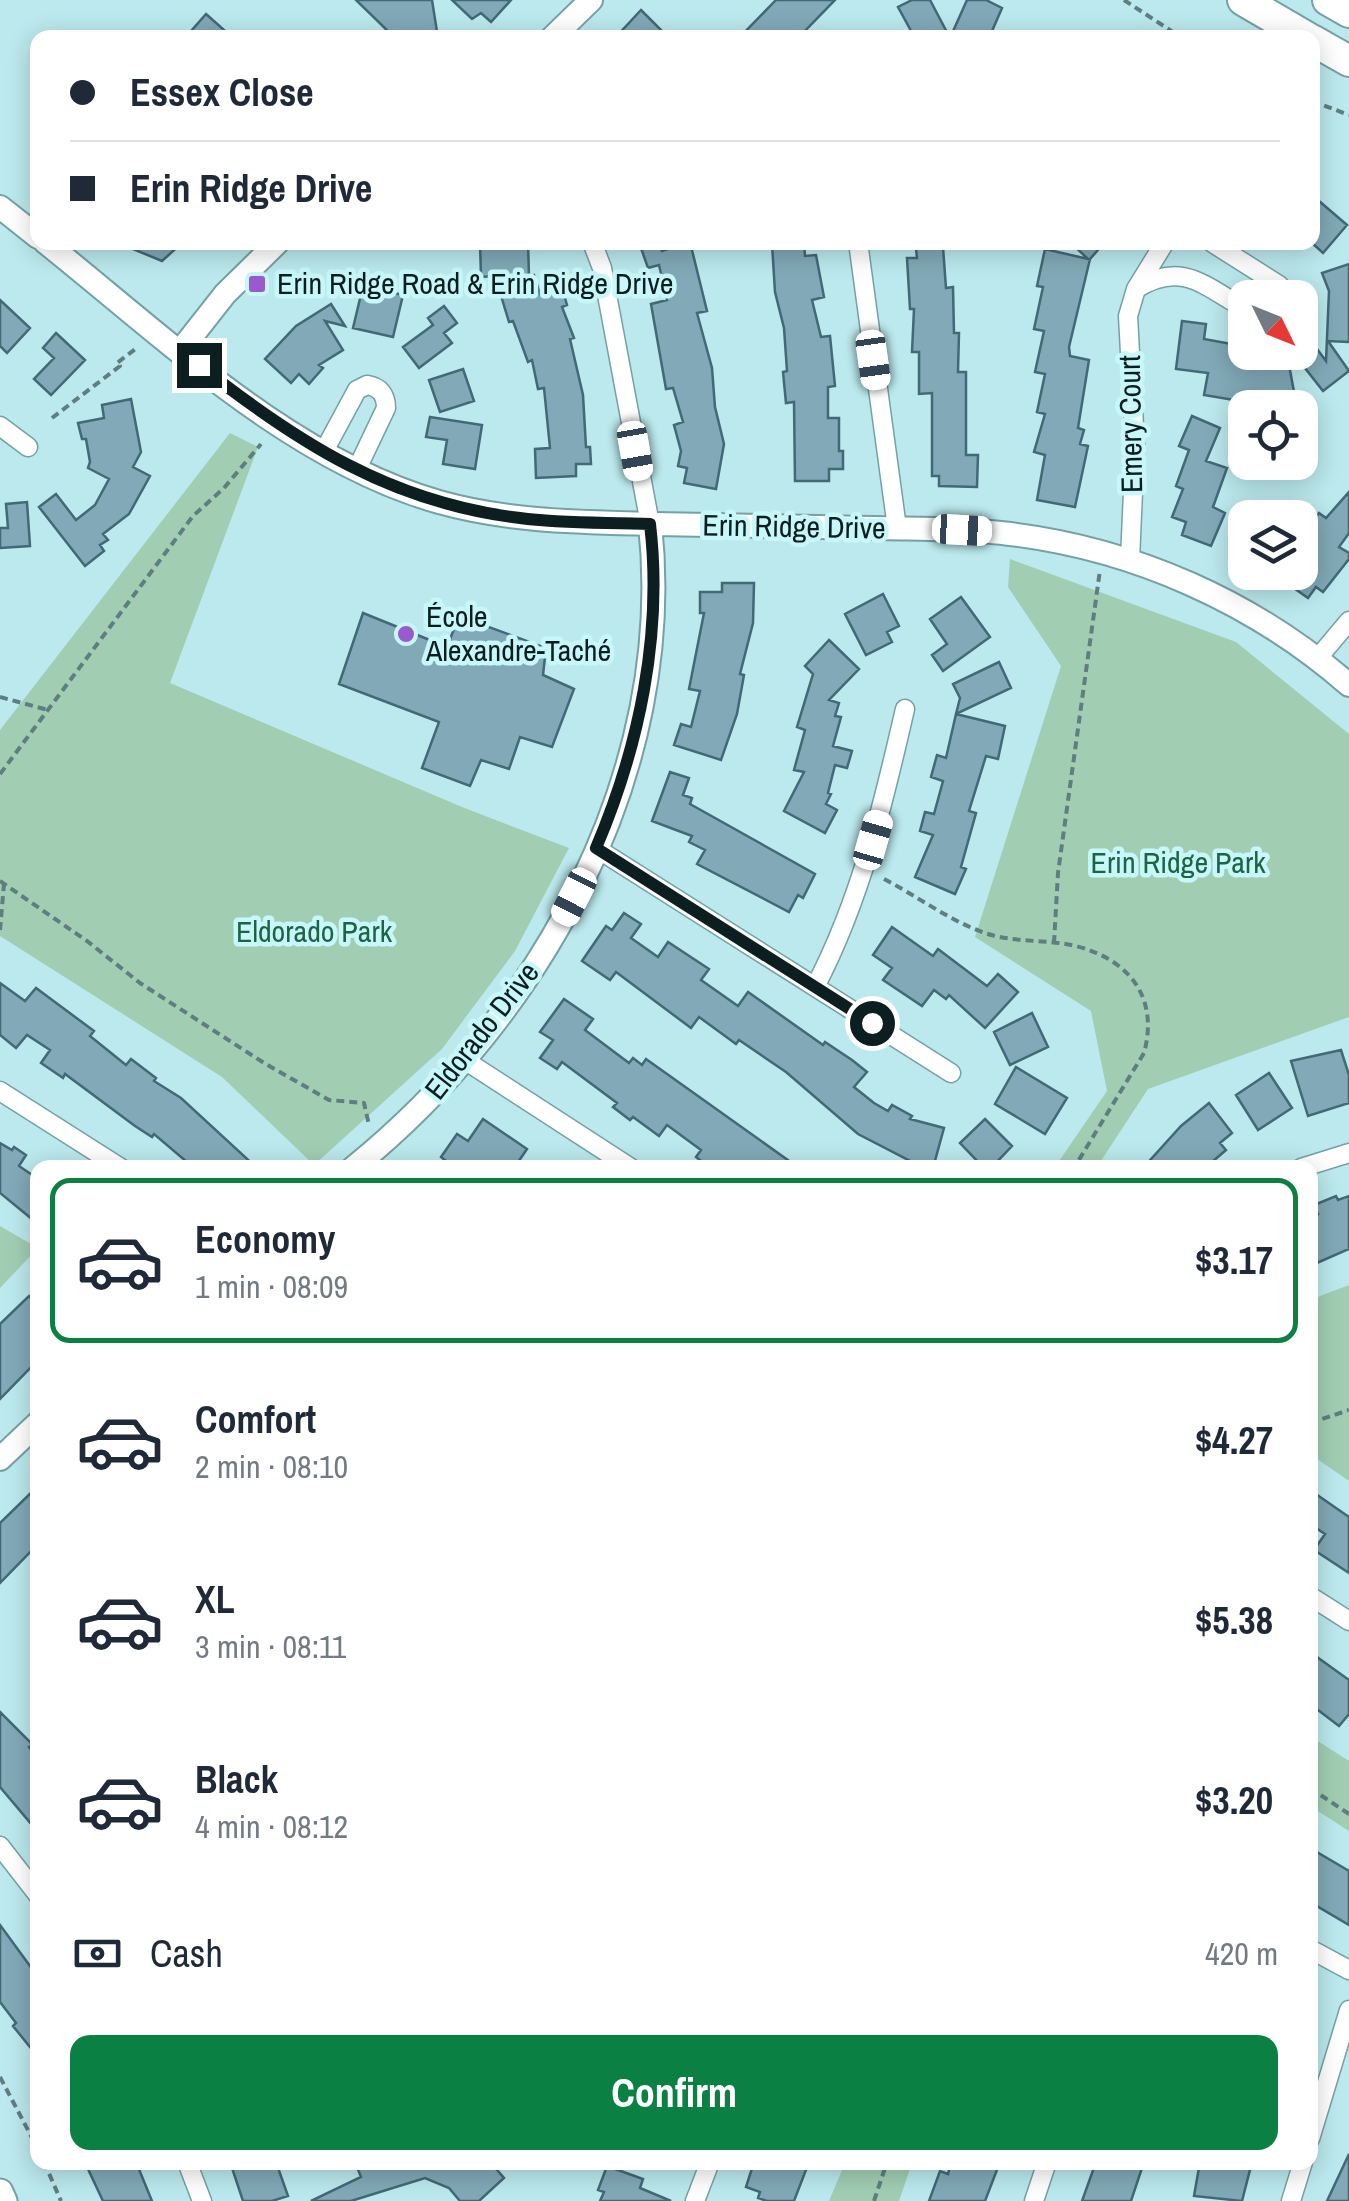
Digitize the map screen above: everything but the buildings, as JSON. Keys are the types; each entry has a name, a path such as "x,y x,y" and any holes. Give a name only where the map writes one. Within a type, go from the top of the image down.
{"main road":[{"path":"1243,0 1295,30"},
{"path":"1328,0 1349,12"},
{"path":"1320,45 1349,61"},
{"path":"0,2192 4,2201"}],"street":[{"path":"560,30 591,0"},
{"path":"0,207 30,231"},
{"name":"Erin Ridge Drive","path":"55,250 287,432 356,471 409,493 498,515 539,520 897,528 1020,535 1130,560 1233,604 1349,685"},
{"path":"180,350 225,294 270,250"},
{"path":"595,250 602,268 650,524"},
{"path":"859,250 897,528"},
{"name":"Emery Court","path":"1130,560 1135,446 1128,316 1136,290 1160,250"},
{"path":"1223,250 1270,280"},
{"path":"1136,290 1159,277 1181,275 1228,300"},
{"path":"322,453 357,390 367,384 377,387 385,398 386,411 356,471"},
{"path":"0,426 28,447"},
{"name":"Eldorado Drive","path":"362,1160 426,1104 466,1061 530,976 596,848 620,786 643,697 652,613 650,524"},
{"path":"1317,659 1349,621"},
{"path":"815,987 859,887 880,818 905,709"},
{"path":"596,848 951,1073"},
{"path":"466,1061 620,1160"},
{"path":"0,1091 108,1160"},
{"path":"1318,1163 1349,1153"},
{"path":"0,1459 30,1431"},
{"path":"1318,1601 1349,1621"},
{"path":"0,1846 30,1885"},
{"path":"1318,1953 1349,1970"},
{"path":"1318,2113 1349,2010"},
{"path":"190,2170 202,2201"},
{"path":"695,2201 707,2170"},
{"path":"1034,2201 1044,2170"},
{"path":"1291,2201 1301,2170"}],"path":[{"path":"1124,0 1170,30"},
{"path":"1320,104 1349,115"},
{"path":"52,418 120,366 118,363 138,347"},
{"path":"0,774 193,516 224,488 261,444"},
{"path":"1054,943 1058,872 1100,561"},
{"path":"0,698 48,710"},
{"path":"884,879 983,933 1098,954 1131,975 1148,1010 1150,1032 1144,1053 1079,1160"},
{"path":"0,930 2,883"},
{"path":"2,883 87,940 140,983 264,1063 329,1100 364,1102 368,1124"},
{"path":"1318,1420 1349,1410"},
{"path":"1318,1793 1349,1814"},
{"path":"0,2078 30,2133"},
{"path":"47,2170 61,2201"},
{"path":"874,2201 885,2170"}],"green space":[{"name":"Eldorado Park","path":"230,433 258,447 170,683 462,807 569,848 515,951 442,1049 320,1160 309,1160 222,1077 0,936 0,730"},
{"name":"Erin Ridge Park","path":"1010,559 1236,642 1349,734 1349,1017 1148,1089 1102,1160 1060,1160 1107,1091 1091,1011 975,937 1061,666 1008,587"},
{"path":"0,1226 30,1243 30,1256 0,1288"},
{"path":"1349,1285 1349,1481 1318,1460 1320,1296"},
{"path":"1318,1741 1349,1761 1349,1831 1318,1811"},
{"path":"842,2170 910,2170 899,2201 829,2201"}],"place":[{"name":"Erin Ridge Road & Erin Ridge Drive","path":"257,284"},
{"name":"École Alexandre-Taché","path":"406,634"}],"route":[{"path":"199,365 308,445 409,493 518,518 650,524 652,613 643,697 620,786 596,848 872,1023"}]}
